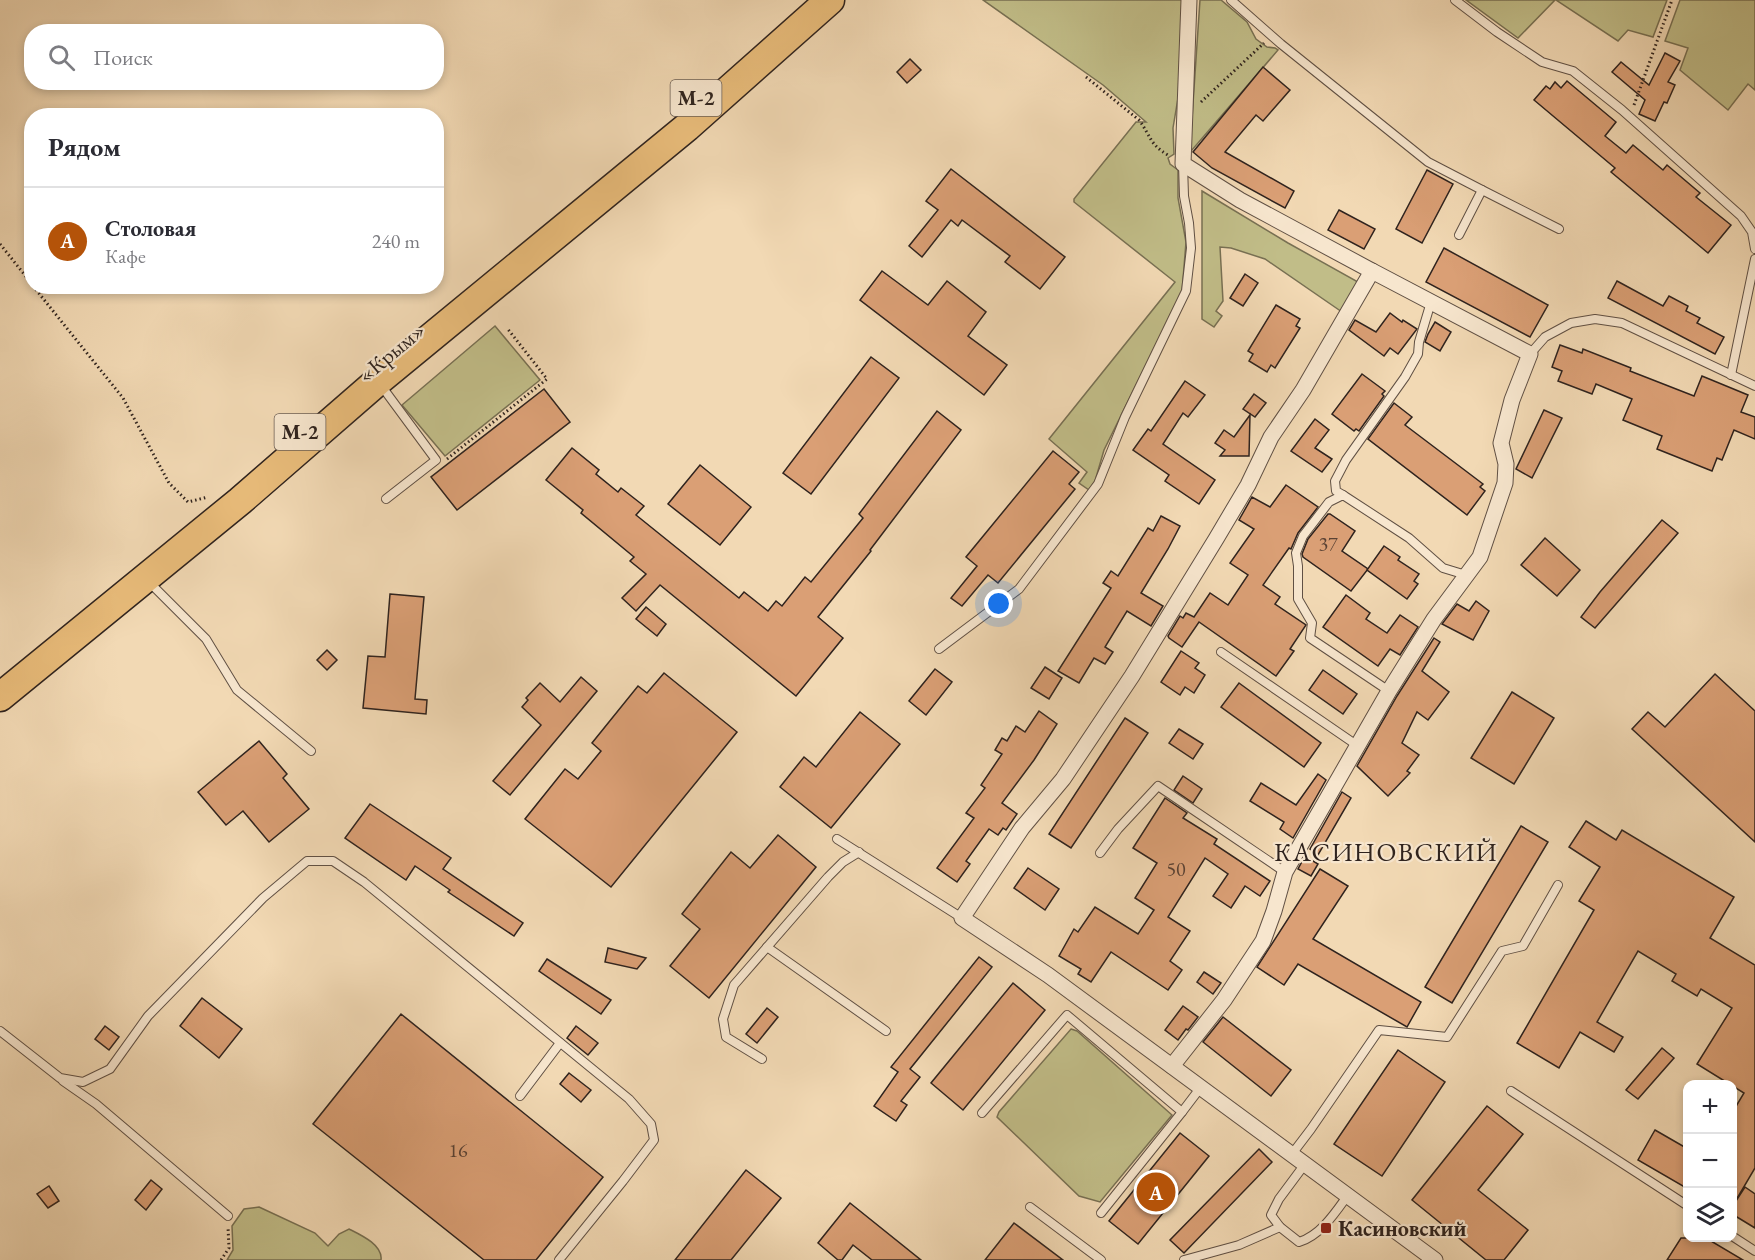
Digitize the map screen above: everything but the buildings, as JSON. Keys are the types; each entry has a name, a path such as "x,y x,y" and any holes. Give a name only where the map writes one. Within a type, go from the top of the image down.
{"highway":[{"name":"«Крым»","path":"0,681 229,492 369,369 584,196 808,0"},
{"path":"0,698 240,501 378,381 687,127 830,0"}],"street":[{"path":"1172,1066 1224,1000 1263,941 1285,872 1371,720 1434,619 1480,557 1505,483 1506,464 1501,443 1512,400 1530,354 1240,200 1183,164 1189,0"},
{"path":"1372,271 1303,390 1271,436 1252,477 1132,676 1063,779 1022,828 962,918 1048,975 1435,1260"}],"lane":[{"path":"1231,0 1428,162 1559,229"},
{"path":"1455,0 1542,62 1573,71 1630,117 1742,216 1752,232 1755,249"},
{"path":"939,649 1019,589 1098,484 1125,417 1186,291 1191,248 1184,196 1183,164"},
{"path":"1459,235 1482,190"},
{"path":"1731,375 1755,259"},
{"path":"1431,302 1419,342 1418,354 1405,377 1346,460 1335,481 1336,491 1409,538 1443,568 1466,575"},
{"path":"1530,354 1545,337 1571,323 1595,319 1622,323 1755,386"},
{"path":"378,381 436,460 386,499"},
{"path":"1343,495 1329,502 1303,536 1296,553 1298,598 1312,622 1310,638 1389,691"},
{"path":"146,579 206,639 237,690 311,751"},
{"path":"1221,652 1358,746"},
{"path":"1100,853 1118,829 1158,786 1285,872"},
{"path":"837,839 962,918"},
{"path":"762,1059 726,1037 723,1019 734,985 843,862 858,852"},
{"path":"60,1078 83,1082 110,1069 148,1016 263,898 307,861 333,861 364,882 629,1100 651,1124 654,1140 559,1260"},
{"path":"1292,1154 1379,1030 1447,1037 1502,951 1523,946 1558,885"},
{"path":"767,947 886,1031"},
{"path":"982,1113 1067,1015 1182,1112"},
{"path":"0,1031 96,1104 228,1216"},
{"path":"520,1096 560,1043"},
{"path":"1101,1213 1201,1087"},
{"path":"1511,1091 1683,1203"},
{"path":"1305,1164 1271,1215 1280,1227 1299,1242 1311,1238 1329,1220 1348,1195"},
{"path":"1030,1208 1101,1260"},
{"path":"1184,1260 1239,1245 1280,1227"},
{"path":"1737,1239 1755,1251"}],"path":[{"path":"1630,117 1672,0"},
{"path":"1185,118 1272,36"},
{"path":"1086,76 1139,120 1157,149 1183,164"},
{"path":"0,244 24,275"},
{"path":"39,294 123,398 169,483 188,502 229,492"},
{"path":"436,460 445,460 548,379 507,328"},
{"path":"221,1260 229,1248 228,1216"}],"shaded area":[{"path":"983,0 1182,0 1180,86 1173,128 1174,154 1168,158 1170,164 1178,170 1178,198 1186,242 1182,292 1104,450 1095,481 1089,490 1079,483 1087,472 1049,439 1175,282 1074,202 1074,199 1136,122 1146,122 1103,85"},
{"path":"1200,0 1221,0 1247,22 1256,39 1267,47 1278,50 1192,150 1190,148"},
{"path":"1466,0 1555,0 1518,38"},
{"path":"1556,0 1667,0 1653,37 1628,30 1618,41"},
{"path":"1680,0 1755,0 1755,90 1748,84 1728,110 1680,70 1688,48 1665,41"},
{"path":"1202,191 1358,282 1342,312 1265,259 1231,248 1220,247 1223,301 1216,311 1222,316 1214,327 1202,319"},
{"path":"495,326 540,380 445,456 402,405"},
{"path":"1071,1029 1077,1031 1172,1115 1100,1202 1079,1196 997,1117"},
{"path":"259,1207 315,1233 328,1246 339,1234 349,1229 375,1245 381,1255 381,1260 227,1260 233,1250 232,1226 244,1209"}],"place":[{"name":"Столовая","path":"1156,1192"},
{"name":"Касиновский","path":"1326,1228"}],"district":[{"name":"КАСИНОВСКИЙ","path":"1386,852"}]}
